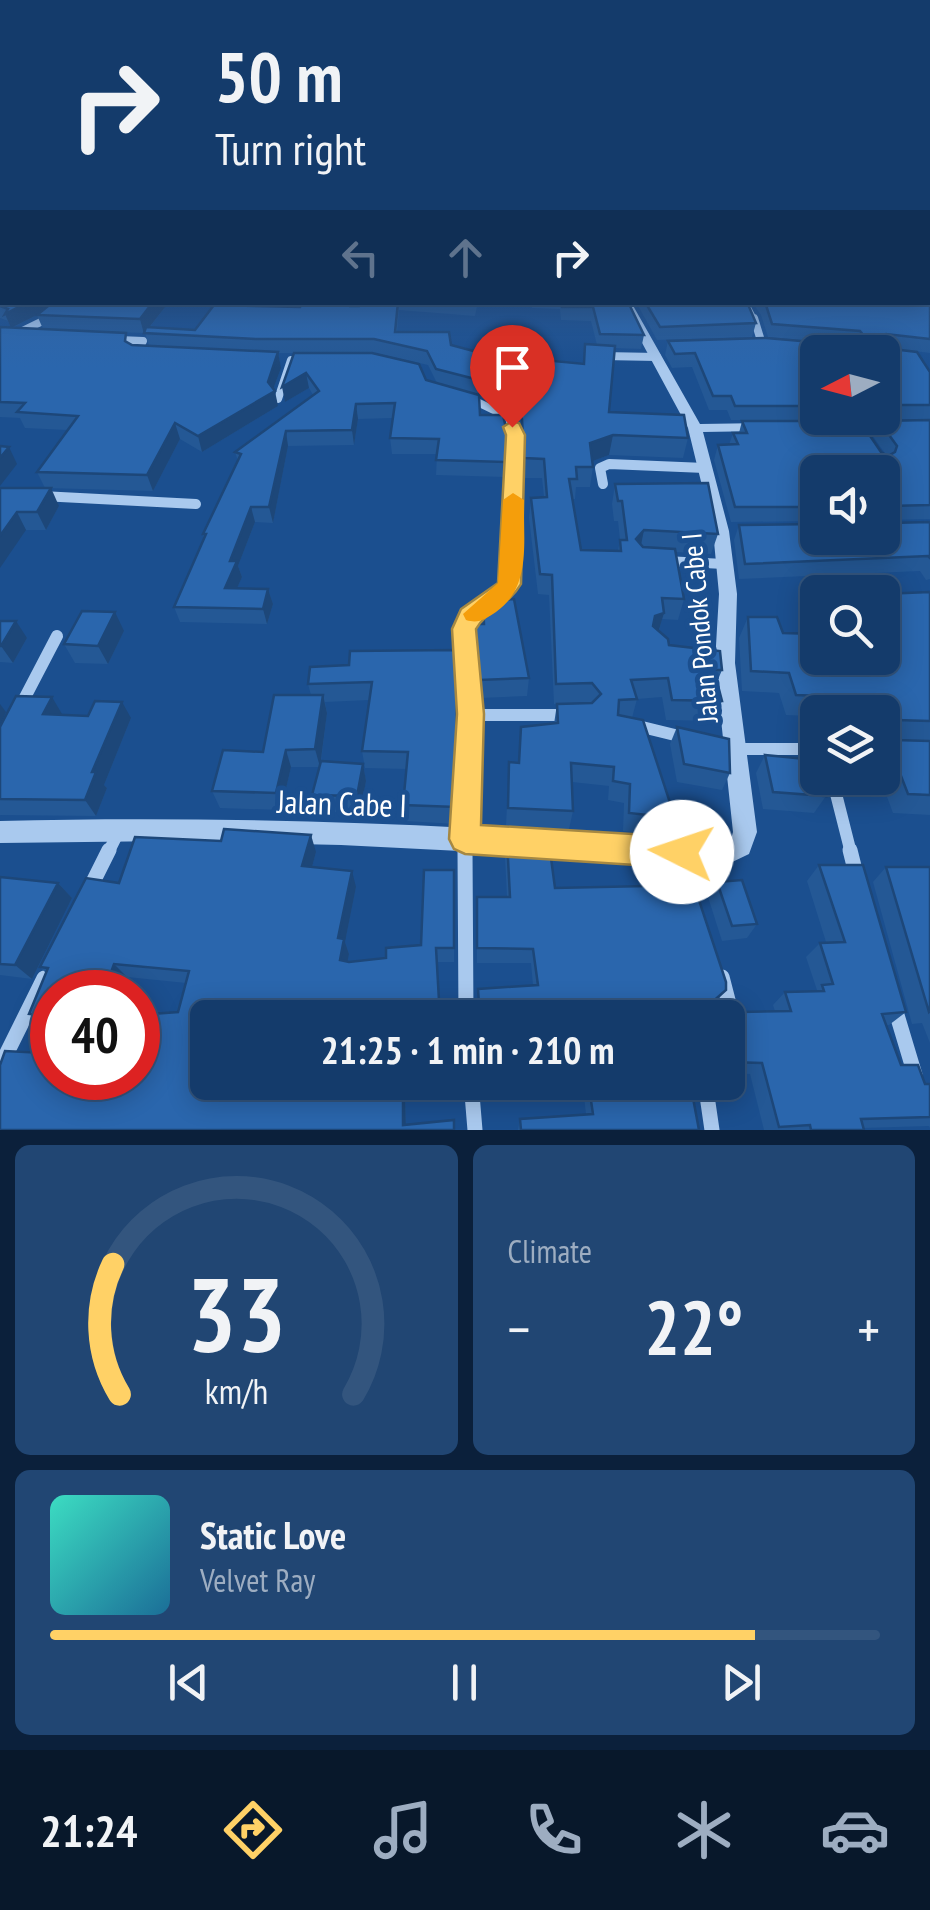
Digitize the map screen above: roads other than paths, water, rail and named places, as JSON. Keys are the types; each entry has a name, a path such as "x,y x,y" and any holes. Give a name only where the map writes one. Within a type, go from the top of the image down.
{"street":[{"path":"14,336 48,319 63,305"},
{"name":"Jalan Pondok Cabe I","path":"627,305 659,351 695,428 705,468 731,531 724,564 717,662 744,832 741,846 727,855 710,858 682,852"},
{"path":"747,305 762,344"},
{"path":"1,335 32,336"},
{"path":"108,340 143,342 137,354 156,354"},
{"path":"752,344 773,345"},
{"path":"591,355 659,351"},
{"path":"275,360 296,360 278,400"},
{"path":"456,396 478,399 508,417 516,435 510,584 503,595 465,621 471,714 465,839 466,1000"},
{"path":"695,428 785,427"},
{"path":"900,427 930,427"},
{"path":"603,484 600,468 608,464 705,468"},
{"path":"21,496 196,504"},
{"path":"656,560 724,564"},
{"path":"16,714 57,636"},
{"path":"471,714 588,713"},
{"path":"638,726 704,742"},
{"path":"729,748 800,750"},
{"path":"836,795 860,889"},
{"path":"76,915 120,828"},
{"name":"Jalan Cabe I","path":"0,832 120,828 465,839 682,852"},
{"path":"682,852 699,906"},
{"path":"716,959 728,1000"},
{"path":"0,1067 50,968"},
{"path":"888,983 915,1076"},
{"path":"472,1100 475,1130"},
{"path":"708,1100 712,1130"}]}
